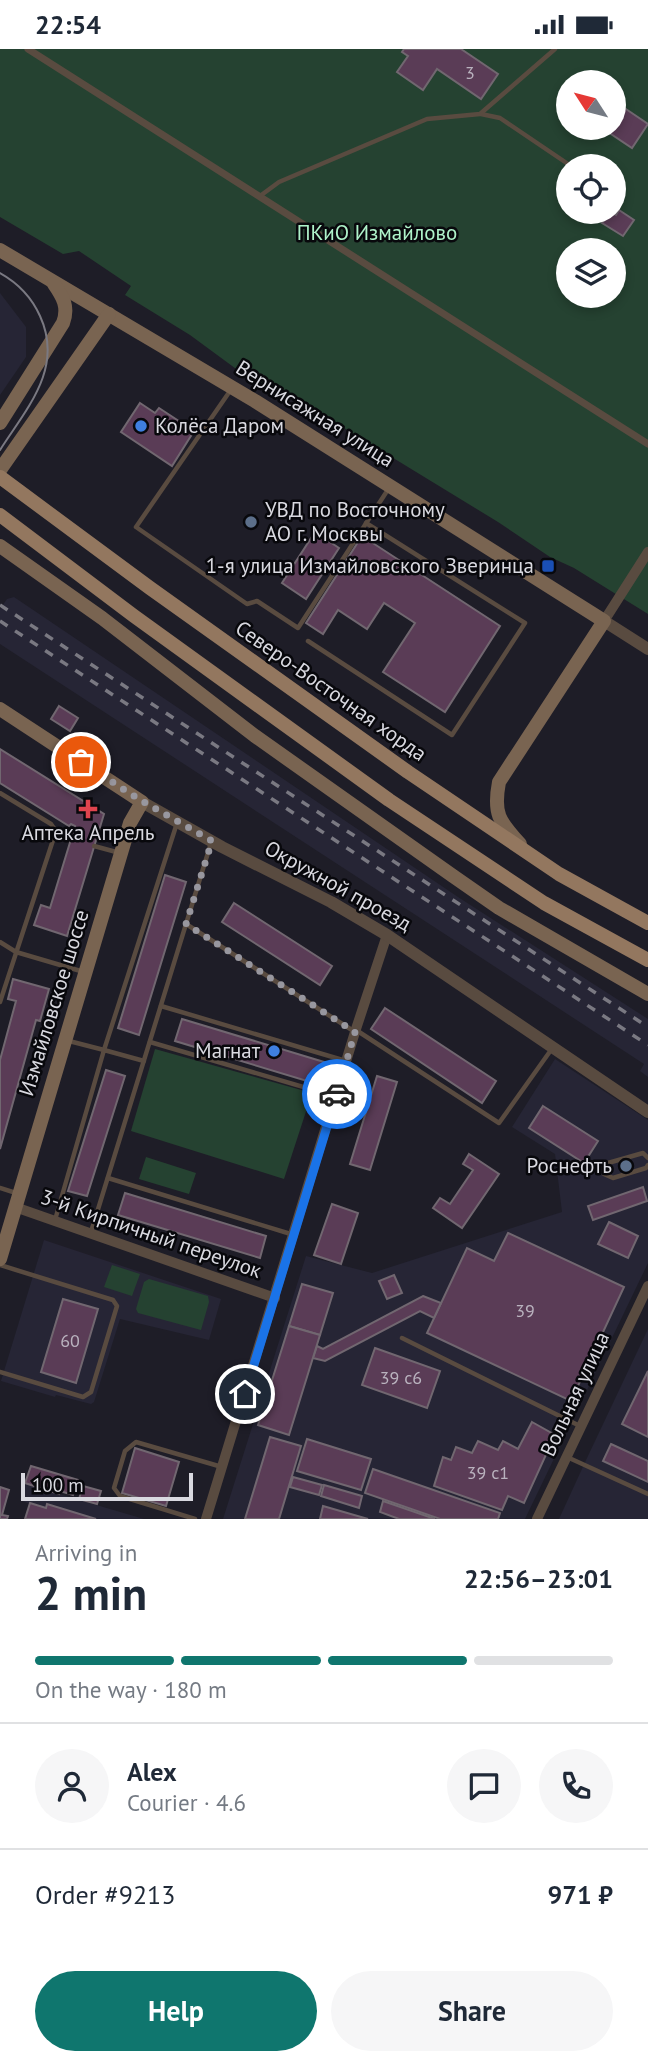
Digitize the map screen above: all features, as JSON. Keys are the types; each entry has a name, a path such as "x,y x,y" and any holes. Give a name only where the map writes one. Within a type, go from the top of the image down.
{"main road":[{"name":"Вернисажная улица","path":"0,250 232,387 604,621"},
{"path":"0,423 57,335 67,313 61,295 51,280"},
{"path":"0,470 109,314"},
{"name":"Северо-Восточная хорда","path":"0,477 327,716 527,853 648,923"},
{"path":"0,515 389,800 544,903 648,960"},
{"path":"0,546 102,618 255,736 453,876 542,934 648,994"},
{"path":"527,853 498,816 495,802 499,782 604,621"},
{"name":"Окружной проезд","path":"0,709 142,801"},
{"name":"Измайловское шоссе","path":"0,1259 120,853 130,823 142,801"}],"street":[{"path":"28,49 648,444"},
{"path":"648,552 604,621 648,649"},
{"name":"Окружной проезд","path":"142,801 212,841 320,895 387,935 648,1112"},
{"path":"206,1519 387,935"},
{"name":"3-й Кирпичный переулок","path":"17,1201 55,1220 275,1298"},
{"name":"Вольная улица","path":"537,1519 648,1286"}],"lane":[{"path":"480,114 555,49"},
{"path":"260,197 279,182 427,119 480,114 500,118 556,156"},
{"path":"232,387 136,527 247,604 257,601 298,628 391,486"},
{"path":"308,641 452,735 525,622 366,523"},
{"path":"0,793 71,839"},
{"path":"55,1220 104,1050 177,822"},
{"path":"0,1002 56,831"},
{"path":"91,1233 212,841"},
{"path":"94,846 120,853"},
{"path":"186,924 499,1122 553,1046"},
{"path":"0,943 16,952 85,972"},
{"path":"161,1006 346,1062"},
{"path":"65,1039 144,1061"},
{"path":"150,1042 336,1097"},
{"path":"647,1168 613,1178 604,1174 608,1163 646,1151 648,1158"},
{"path":"108,1178 295,1235"},
{"path":"0,1188 17,1201"},
{"path":"0,1265 113,1300 117,1306 91,1392 83,1397 0,1372"},
{"path":"402,1338 581,1427"},
{"path":"195,1519 120,1496 114,1488 125,1451 136,1442 222,1468"},
{"path":"567,1457 648,1494"}],"shaded area":[{"path":"0,293 26,327 26,357 0,395"},
{"path":"14,597 458,897 648,1019 648,1077 640,1071 644,1064 0,644 0,609 7,599"},
{"path":"555,1059 648,1120 648,1263 525,1519 223,1519 306,1256 372,1273 562,1212 555,1154 512,1127"},
{"path":"44,1240 221,1299 209,1340 120,1319 94,1402 91,1404 56,1395 55,1397 1,1381"},
{"path":"648,1329 648,1519 559,1519 587,1458"},
{"path":"31,1466 78,1480 73,1495 60,1491 59,1494 144,1519 25,1519 30,1504 20,1500"}],"green space":[{"name":"ПКиО Измайлово","path":"0,49 648,49 648,614 574,568 550,557 498,522 313,409 243,374 190,335 125,295 131,286 79,251 63,254 0,217"},
{"path":"155,1049 312,1093 284,1179 131,1131"},
{"path":"146,1157 196,1173 189,1194 139,1179"},
{"path":"112,1265 140,1274 132,1296 104,1287"},
{"path":"149,1279 208,1296 209,1302 201,1330 138,1313 136,1309 144,1282"}],"building":[{"path":"404,49 461,49 498,74 481,99 437,69 423,90 397,72 408,56 402,52"},
{"path":"626,109 648,124 632,148 620,140 626,140"},
{"path":"626,215 634,220 623,236 604,224 626,224"},
{"path":"140,403 155,413 159,408 194,431 172,466 121,432"},
{"path":"315,532 339,548 306,599 282,583"},
{"path":"362,536 500,626 445,712 383,672 415,623 384,603 367,629 338,610 323,634 306,623"},
{"path":"59,706 78,718 70,731 51,719"},
{"path":"0,749 104,814 67,936 34,925 41,905 50,908 75,826 69,826 0,783"},
{"path":"165,875 186,882 139,1035 118,1028"},
{"path":"234,903 332,966 320,985 222,922"},
{"path":"13,979 49,989 40,1021 36,1020 0,1149 0,1060 16,1001 8,999"},
{"path":"385,1008 496,1081 482,1103 371,1029"},
{"path":"182,1019 324,1062 317,1084 175,1041"},
{"path":"106,1070 125,1076 87,1196 68,1191"},
{"path":"377,1076 397,1082 370,1170 350,1164"},
{"path":"543,1106 598,1141 584,1163 529,1128"},
{"path":"469,1154 499,1174 462,1228 433,1208 440,1198 450,1204 473,1170 463,1164"},
{"path":"643,1187 647,1201 593,1220 588,1206"},
{"path":"125,1193 266,1236 260,1258 118,1215"},
{"path":"332,1204 358,1213 341,1264 314,1255"},
{"path":"609,1222 638,1236 628,1258 598,1244"},
{"path":"508,1233 624,1287 571,1401 427,1333 467,1248 494,1261"},
{"path":"394,1275 402,1293 387,1299 379,1281"},
{"path":"302,1284 333,1293 320,1335 289,1326"},
{"path":"423,1296 441,1303 434,1318 420,1311 325,1361 313,1358 317,1346 323,1349"},
{"path":"63,1299 98,1309 76,1383 41,1372"},
{"path":"289,1326 320,1335 289,1435 258,1425"},
{"path":"375,1348 440,1371 427,1408 362,1385"},
{"path":"648,1371 648,1437 622,1424"},
{"path":"532,1422 555,1435 524,1503 508,1496 502,1510 434,1486 443,1457 451,1460 456,1447 472,1453 478,1441 498,1450 503,1441 518,1449"},
{"path":"270,1437 301,1446 279,1519 245,1519"},
{"path":"307,1439 371,1459 361,1490 297,1471"},
{"path":"611,1444 648,1461 648,1482 603,1461"},
{"path":"135,1448 179,1462 166,1506 122,1493"},
{"path":"31,1466 78,1480 73,1495 60,1491 59,1494 25,1483"},
{"path":"373,1469 500,1513 498,1519 440,1519 365,1493"},
{"path":"293,1477 322,1485 319,1495 290,1487"},
{"path":"324,1485 362,1496 359,1508 321,1496"},
{"path":"83,1486 101,1491 97,1504 79,1499"},
{"path":"0,1487 9,1490 2,1515 8,1516 7,1519 0,1519"},
{"path":"383,1501 435,1519 399,1519 380,1512"},
{"path":"30,1503 46,1508 47,1504 96,1519 25,1519"},
{"path":"323,1506 368,1519 320,1519"}],"tram line":[{"path":"0,273 18,286 37,309 46,335 48,353 39,387 0,450"}],"railway":[{"path":"0,605 648,1027"},
{"path":"0,621 648,1045"}],"way so far":[{"path":"81,762 212,841 186,924 355,1032 337,1094"}],"place":[{"name":"Колёса Даром","path":"141,426"},
{"name":"УВД по Восточному АО г. Москвы","path":"251,522"},
{"name":"1-я улица Измайловского Зверинца","path":"548,566"},
{"name":"Аптека Апрель","path":"88,809"},
{"name":"Магнат","path":"274,1051"},
{"name":"Роснефть","path":"626,1166"}],"route":[{"path":"245,1394 337,1094"}]}
